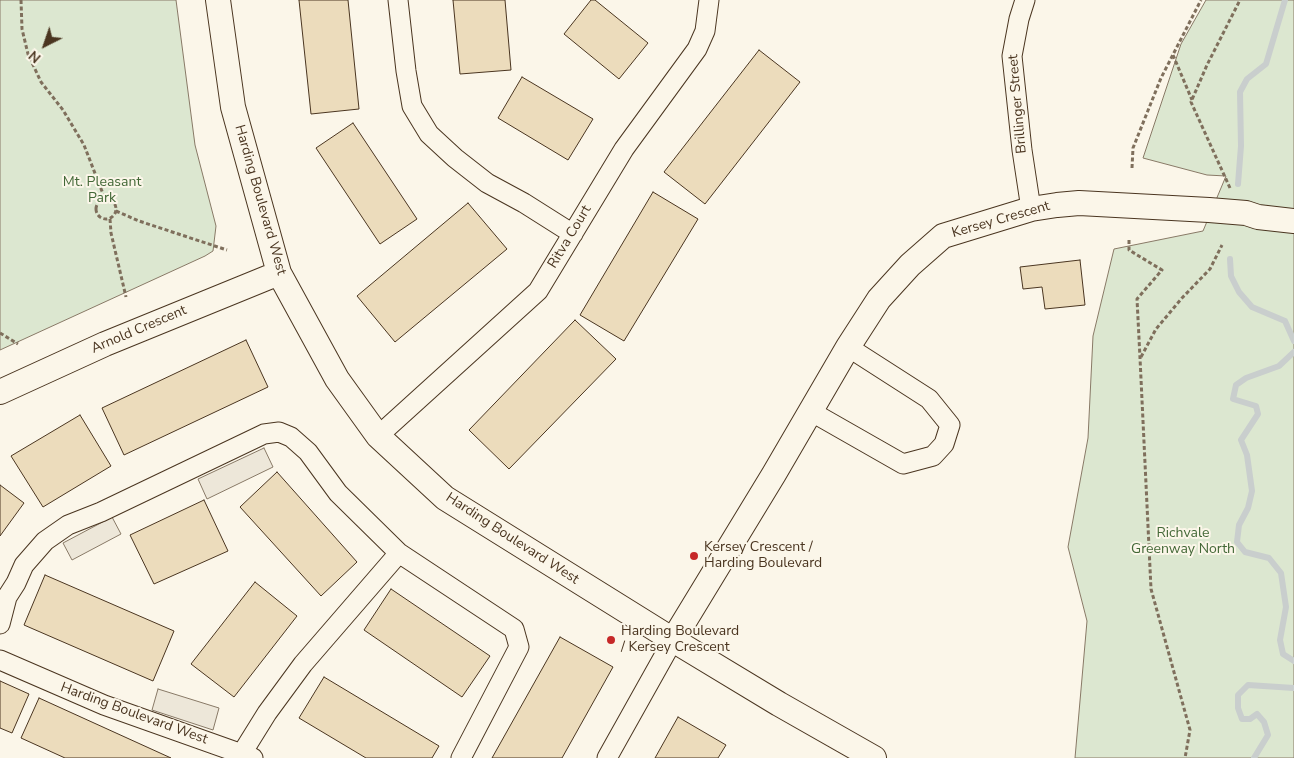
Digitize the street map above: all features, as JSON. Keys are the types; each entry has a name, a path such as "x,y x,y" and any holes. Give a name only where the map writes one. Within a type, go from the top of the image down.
{"street":[{"name":"Harding Boulevard West","path":"218,0 233,107 279,273 337,379 378,436 446,498 672,640 778,704 874,758"},
{"path":"398,0 412,106 429,134 455,158 488,183 524,203 572,234"},
{"name":"Ritva Court","path":"378,436 538,292 624,149 697,49 705,31 709,0"},
{"name":"Brillinger Street","path":"1025,0 1019,19 1012,56 1022,150 1031,209"},
{"name":"Kersey Crescent","path":"672,640 774,474 848,347 879,299 910,265 943,236 1031,209 1079,203 1246,213 1258,217 1294,221"},
{"name":"Arnold Crescent","path":"0,392 105,344 279,273"},
{"path":"810,412 903,464 933,456 944,444 950,425 930,399 848,347"},
{"path":"0,624 7,597 24,565 44,541 68,525 101,512 264,434 279,432 291,438 308,452 338,493 399,552 514,629 519,647 461,758"},
{"name":"Harding Boulevard West","path":"0,660 104,705 245,756 267,713 303,664 399,552"},
{"path":"606,758 672,640"}],"path":[{"path":"21,0 22,29 28,54 41,82 63,110 84,145 105,199 114,203 116,211"},
{"path":"1132,168 1133,148 1172,54 1201,0"},
{"path":"1192,100 1207,64 1240,0"},
{"path":"1172,54 1192,100 1191,102 1230,188"},
{"path":"105,199 97,204 96,212 100,217 110,219"},
{"path":"116,211 110,219 111,233 126,297"},
{"path":"116,211 139,221 227,250"},
{"path":"1129,240 1129,250 1162,270 1137,299 1151,589 1190,730 1185,758"},
{"path":"1140,358 1156,329 1210,269 1222,245"},
{"path":"0,333 18,344"}],"green space":[{"name":"Mt. Pleasant Park","path":"0,0 176,0 195,145 216,226 213,251 205,256 0,350"},
{"name":"Richvale Greenway North","path":"1206,0 1294,0 1294,758 1075,758 1087,621 1068,547 1088,438 1093,336 1114,249 1203,231 1226,176 1207,175 1143,158 1181,44"}],"shaded area":[{"path":"264,448 273,467 207,499 198,479"},
{"path":"112,517 121,534 72,560 63,543"},
{"path":"158,689 219,708 213,730 152,710"}],"building":[{"path":"299,0 348,0 359,109 311,114"},
{"path":"453,0 505,0 511,70 460,74"},
{"path":"591,0 595,0 648,43 619,79 564,34"},
{"path":"759,50 800,82 705,204 664,172"},
{"path":"522,77 593,119 568,160 498,118"},
{"path":"353,123 417,219 380,244 316,148"},
{"path":"653,192 698,219 624,341 580,315"},
{"path":"468,203 507,249 395,342 357,296"},
{"path":"1080,260 1085,305 1045,309 1042,287 1023,289 1020,267"},
{"path":"575,320 616,359 509,469 469,430"},
{"path":"246,340 268,387 124,455 102,408"},
{"path":"80,415 111,466 43,507 11,456"},
{"path":"277,472 357,562 321,596 240,507"},
{"path":"0,485 24,503 0,536"},
{"path":"204,500 228,551 154,584 130,535"},
{"path":"45,575 174,631 153,681 24,625"},
{"path":"255,582 297,616 234,697 191,664"},
{"path":"391,589 490,656 462,697 364,630"},
{"path":"560,637 613,667 562,758 492,758"},
{"path":"324,677 439,746 432,758 366,758 299,718"},
{"path":"0,681 29,694 12,733 0,728"},
{"path":"39,698 171,758 65,758 21,738"},
{"path":"678,717 726,745 718,758 655,758"}],"waterway":[{"path":"1238,184 1241,146 1240,92 1247,79 1266,64 1285,0"},
{"path":"1230,259 1231,276 1239,292 1252,307 1285,321 1294,341"},
{"path":"1294,352 1279,366 1246,378 1236,385 1233,399 1256,406 1258,414 1241,440 1247,455 1252,491 1248,508 1239,525 1237,542 1245,552 1269,558 1281,573 1286,607 1280,640 1283,654 1294,661"},
{"path":"1254,758 1268,735 1264,722 1257,714 1250,719 1242,719 1238,708 1238,695 1248,685 1294,688"}],"place":[{"name":"Kersey Crescent / Harding Boulevard","path":"694,556"},
{"name":"Harding Boulevard / Kersey Crescent","path":"611,640"}]}
